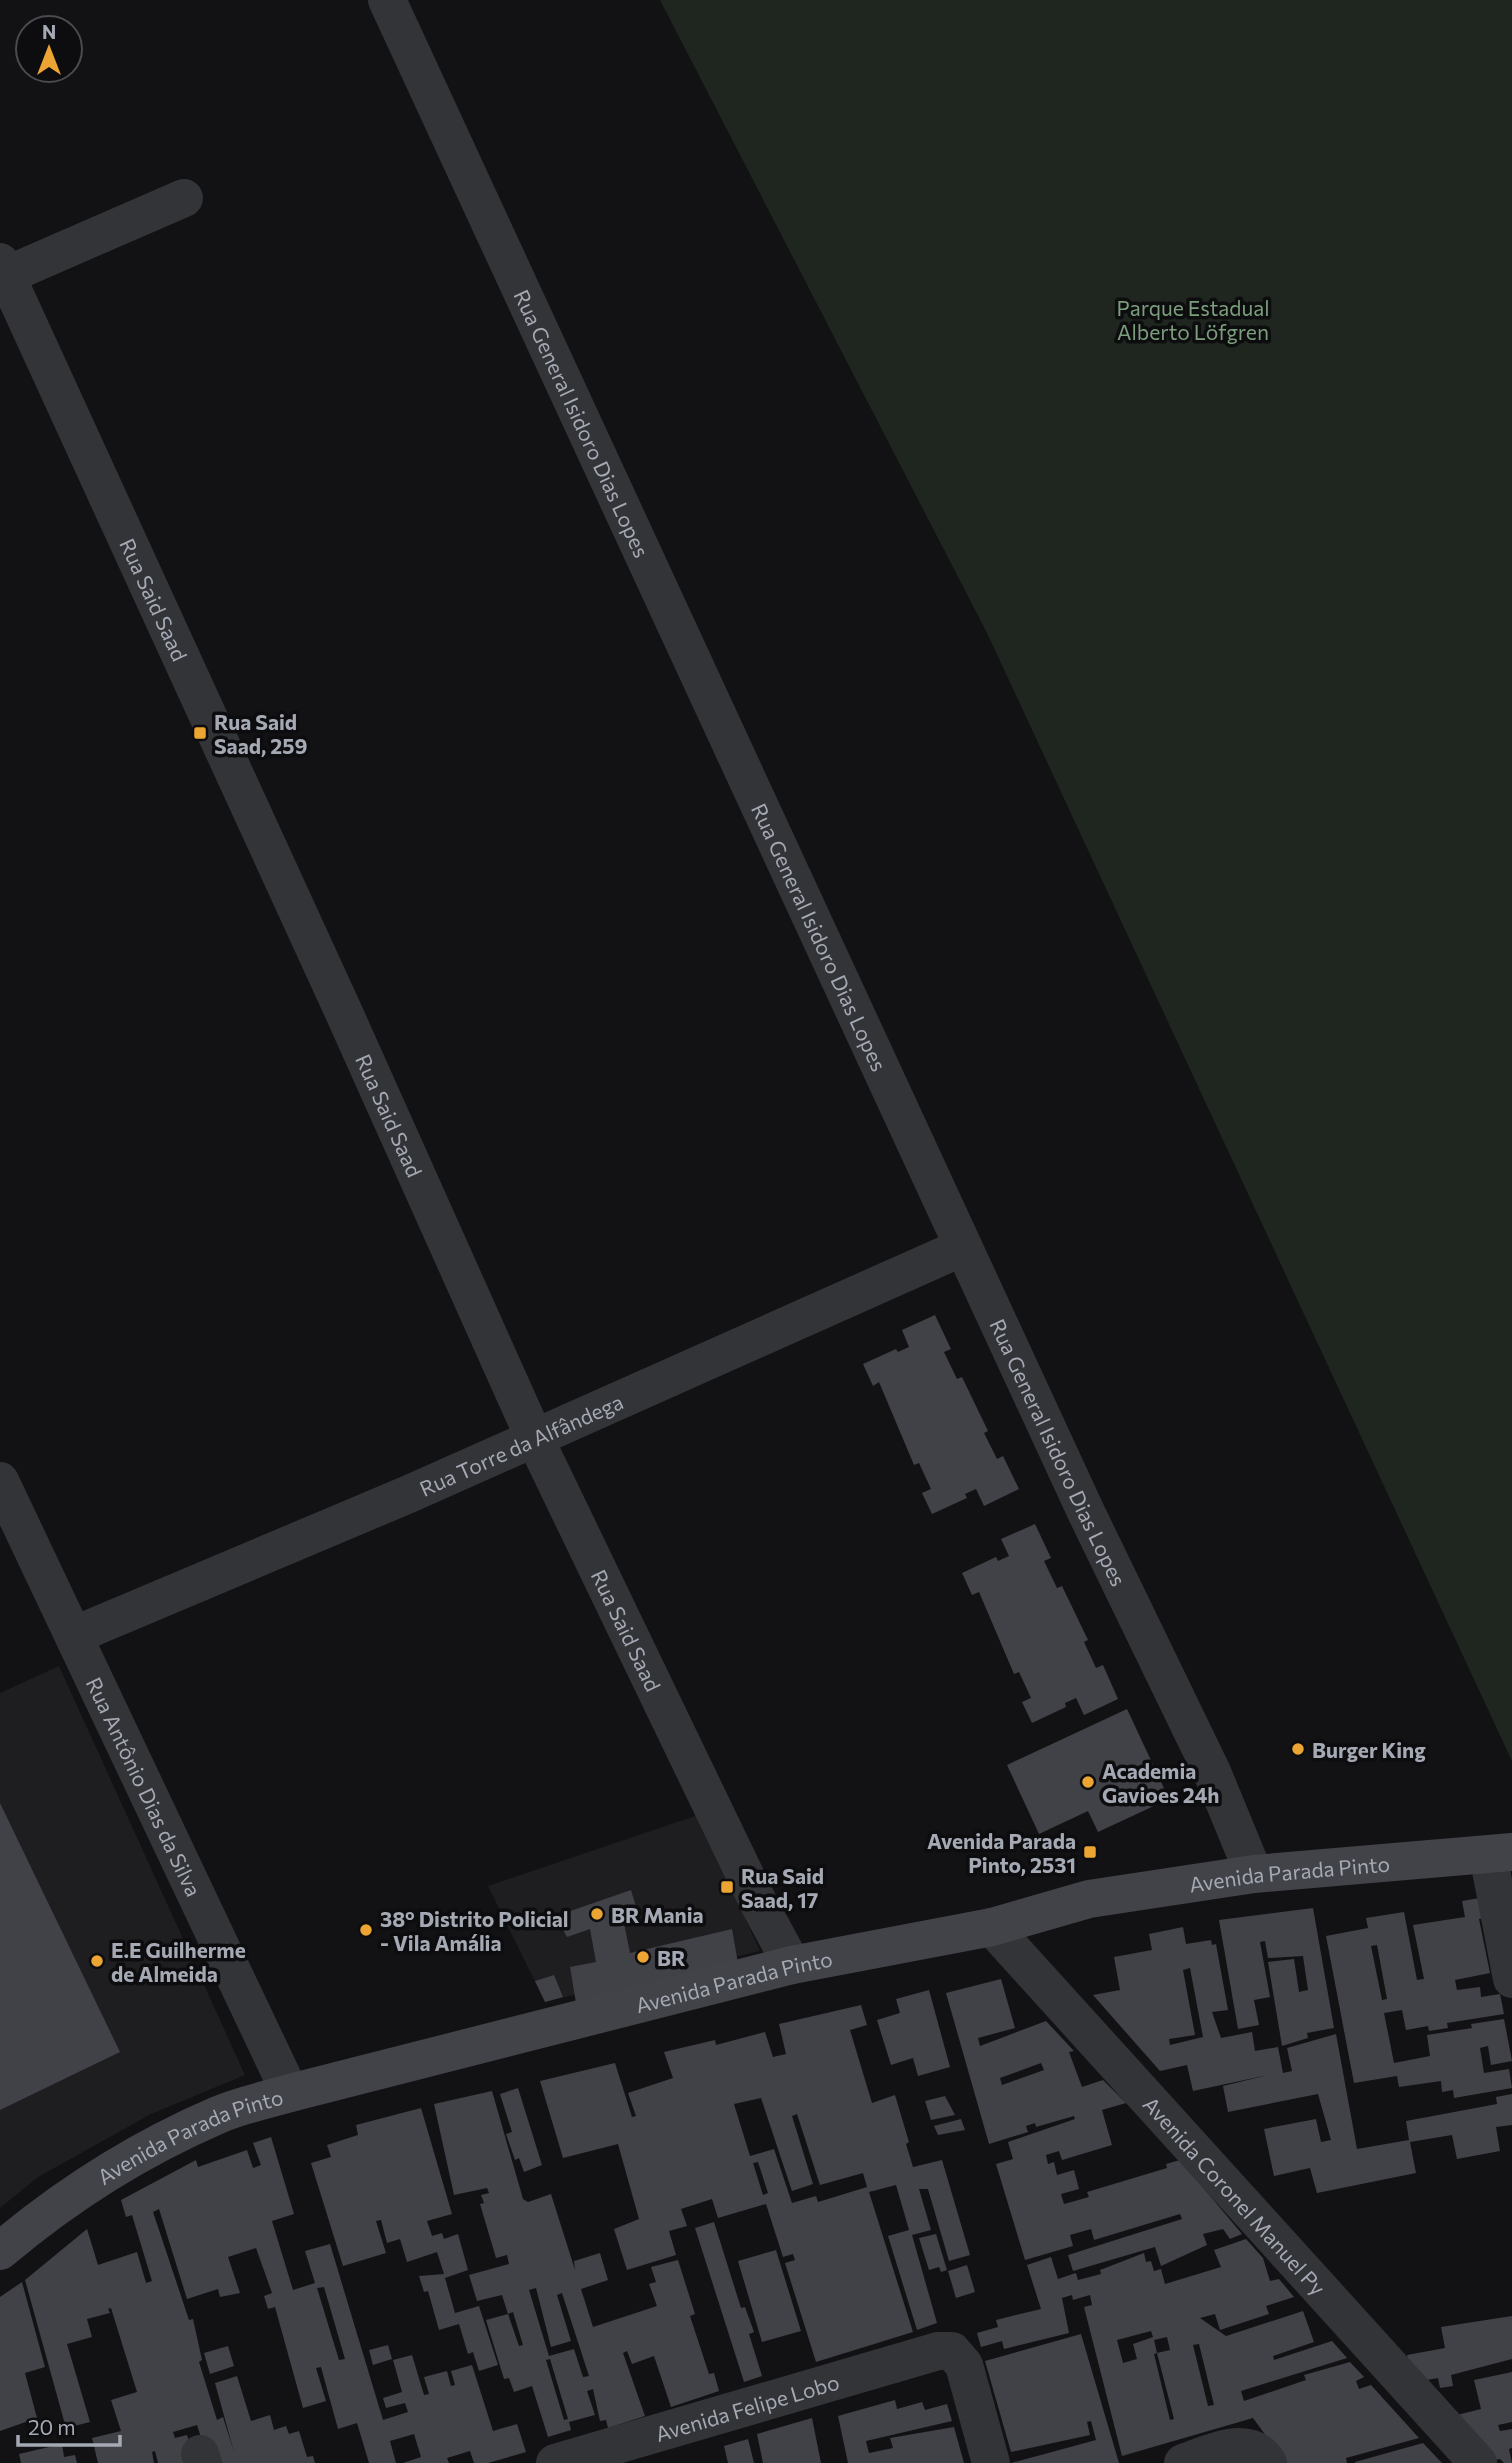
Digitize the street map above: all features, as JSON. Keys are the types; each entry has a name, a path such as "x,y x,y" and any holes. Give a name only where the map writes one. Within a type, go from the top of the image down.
{"main road":[{"name":"Avenida Parada Pinto","path":"0,2251 43,2215 165,2140 221,2114 290,2093 792,1965 992,1927 1089,1899 1254,1874 1500,1854"}],"street":[{"name":"Rua General Isidoro Dias Lopes","path":"387,0 963,1247 1212,1772 1254,1874"},
{"path":"3,268 184,198"},
{"name":"Rua Said Saad","path":"3,268 340,1002 534,1437 759,1904 792,1965"},
{"name":"Rua Torre da Alfândega","path":"75,1634 534,1437 963,1247"},
{"name":"Rua Antônio Dias da Silva","path":"0,1481 75,1634 290,2093"},
{"path":"1500,1854 1512,1979"},
{"name":"Avenida Coronel Manuel Py","path":"992,1927 1478,2463"},
{"name":"Avenida Felipe Lobo","path":"555,2463 938,2351 952,2351 964,2365 991,2463"},
{"path":"1183,2463 1230,2447 1245,2447 1258,2453 1268,2463"}],"shaded area":[{"name":"E.E Guilherme de Almeida","path":"59,1666 245,2075 151,2114 38,2177 0,2208 0,1693"},
{"path":"698,1815 760,1951 545,2002 488,1886"}],"green space":[{"name":"Parque Estadual Alberto Löfgren","path":"660,0 1512,0 1512,1761 987,633"}],"building":[{"path":"935,1315 951,1349 944,1352 957,1379 962,1377 988,1431 984,1433 997,1459 1003,1456 1019,1489 984,1506 976,1489 965,1494 967,1498 932,1514 922,1493 931,1489 919,1463 914,1465 879,1382 873,1386 863,1364 896,1349 898,1352 909,1347 902,1330"},
{"path":"1035,1524 1051,1558 1044,1561 1057,1588 1062,1586 1088,1640 1084,1642 1096,1668 1103,1665 1118,1699 1084,1715 1076,1698 1065,1703 1066,1707 1032,1723 1022,1702 1031,1698 1019,1672 1014,1674 979,1592 972,1595 962,1573 996,1557 998,1561 1009,1556 1001,1539"},
{"name":"Academia Gavioes 24h","path":"1127,1709 1169,1799 1098,1832 1088,1811 1039,1834 1007,1765"},
{"path":"0,1803 120,2052 0,2110"},
{"path":"631,1890 638,1913 623,1918 630,1953 732,1929 738,1963 576,2003 570,1967 596,1962 590,1929 567,1937 556,1916"},
{"path":"1480,1898 1484,1918 1479,1919 1490,1973 1455,1980 1457,1990 1480,1987 1481,1997 1500,1994 1504,2014 1447,2023 1448,2028 1429,2031 1428,2026 1406,2030 1402,2010 1384,2013 1394,2063 1430,2056 1427,2035 1472,2028 1471,2024 1504,2019 1512,2061 1491,2065 1488,2046 1480,2048 1484,2073 1509,2069 1512,2088 1454,2098 1453,2090 1442,2092 1441,2081 1399,2087 1397,2076 1354,2083 1326,1936 1368,1928 1366,1918 1404,1912 1417,1980 1424,1979 1413,1925 1465,1917 1462,1901","holes":["1377,1945 1387,1999 1382,2000 1371,1946"]},
{"path":"1313,1908 1334,2028 1307,2033 1308,2038 1282,2046 1268,1962 1294,1959 1299,1992 1308,1990 1303,1956 1268,1958 1265,1941 1260,1942 1270,1997 1254,2000 1259,2025 1238,2029 1219,1920"},
{"path":"1183,1927 1186,1944 1211,1940 1212,1945 1216,1944 1228,2010 1212,2012 1221,2038 1252,2032 1255,2051 1278,2047 1283,2073 1292,2071 1287,2048 1336,2034 1357,2149 1409,2140 1406,2121 1497,2104 1496,2097 1512,2094 1512,2125 1496,2127 1500,2151 1457,2159 1452,2135 1410,2142 1416,2173 1317,2193 1310,2168 1274,2176 1264,2129 1316,2119 1321,2142 1331,2140 1318,2094 1228,2112 1223,2086 1268,2075 1193,2091 1187,2065 1160,2071 1093,1995 1120,1990 1114,1957 1152,1950 1149,1934","holes":["1190,1968 1203,2037 1170,2045 1169,2039 1195,2035 1183,1970"]},
{"path":"554,1975 563,1997 545,2002 535,1981"},
{"path":"1001,1979 1015,2028 978,2038 980,2046 1046,2021 1074,2051 1069,2052 1082,2087 1103,2080 1126,2103 1102,2110 1112,2145 1062,2160 1059,2151 1046,2155 1048,2164 1054,2162 1057,2175 1074,2170 1079,2189 1061,2194 1064,2204 1089,2197 1087,2192 1167,2168 1166,2164 1180,2160 1242,2234 1230,2239 1223,2229 1203,2234 1207,2245 1161,2266 1155,2247 1073,2271 1068,2255 1182,2219 1180,2214 1094,2240 1091,2229 1070,2235 1073,2246 1025,2260 996,2164 1013,2159 1008,2142 1075,2119 1074,2116 1036,2127 1035,2123 1026,2126 1028,2132 989,2144 946,1993","holes":["1041,2063 1044,2070 1002,2085 1000,2078"]},
{"path":"929,1990 950,2067 918,2076 913,2058 891,2065 877,2020 900,2013 896,1999"},
{"path":"861,2005 867,2025 850,2030 872,2103 895,2095 909,2142 906,2144 913,2167 942,2160 970,2255 949,2261 928,2189 919,2189 931,2230 912,2235 937,2323 917,2330 888,2236 909,2230 896,2185 869,2192 913,2332 816,2362 785,2263 795,2260 793,2254 783,2257 766,2204 718,2218 712,2199 681,2209 687,2226 669,2231 676,2255 627,2270 614,2229 639,2219 618,2144 563,2158 540,2081 615,2063 632,2117 636,2116 628,2093 673,2078 664,2052 715,2040 716,2045 765,2032 773,2057 786,2054 779,2024","holes":["761,2098 792,2191 813,2184 792,2116 797,2114 820,2185 863,2173 867,2187 818,2202 816,2196 792,2203 774,2149 750,2156 734,2104","758,2162 768,2193 763,2195 753,2163"]},
{"path":"518,2088 542,2165 524,2172 519,2158 515,2160 506,2134 512,2132 500,2094"},
{"path":"492,2091 523,2199 528,2202 551,2194 575,2270 574,2261 600,2253 608,2280 581,2289 593,2327 657,2306 649,2284 656,2282 651,2267 678,2260 695,2314 690,2316 709,2374 714,2373 719,2391 671,2407 654,2356 632,2364 627,2351 623,2353 645,2416 608,2428 606,2420 600,2421 593,2389 587,2391 595,2415 569,2422 571,2430 548,2437 532,2386 514,2392 509,2378 504,2379 486,2320 508,2314 502,2295 477,2301 469,2275 509,2264 507,2255 496,2258 480,2204 484,2203 481,2195 489,2193 487,2188 454,2195 434,2104","holes":["536,2288 551,2347 571,2341 557,2295 562,2293 589,2376 583,2377 574,2349 549,2356 529,2290","513,2312 523,2345 519,2346 508,2314","550,2359 568,2419 564,2420 546,2360"]},
{"path":"945,2096 955,2115 931,2120 925,2101"},
{"path":"421,2108 452,2214 427,2221 432,2236 442,2233 444,2239 458,2234 468,2270 445,2278 455,2313 479,2306 498,2365 479,2371 473,2352 468,2354 459,2324 439,2330 428,2291 424,2292 419,2276 444,2274 437,2252 407,2262 400,2239 387,2243 381,2220 376,2221 386,2253 343,2266 311,2163 331,2157 327,2145 358,2135 356,2125"},
{"path":"961,2119 965,2130 938,2135 934,2126"},
{"path":"271,2137 294,2214 272,2221 293,2290 315,2283 305,2251 330,2244 383,2420 408,2412 405,2403 386,2408 383,2398 402,2392 393,2360 412,2355 424,2395 429,2394 424,2377 447,2371 451,2386 455,2385 451,2371 472,2365 493,2431 517,2424 526,2452 488,2463 474,2463 470,2451 447,2458 449,2463 403,2463 421,2457 414,2434 390,2441 396,2463 369,2463 357,2423 338,2429 321,2367 316,2368 326,2401 303,2408 275,2307 268,2309 264,2296 272,2293 256,2248 228,2257 240,2293 220,2297 218,2289 187,2299 159,2209 153,2212 189,2320 193,2319 202,2360 199,2362 217,2420 223,2417 234,2452 215,2383 237,2376 251,2421 270,2415 274,2430 286,2426 289,2434 299,2431 307,2457 313,2456 315,2463 209,2463 197,2425 173,2432 175,2438 187,2435 196,2463 158,2463 155,2451 152,2452 154,2463 98,2463 92,2438 121,2431 111,2400 137,2392 111,2308 108,2309 110,2313 87,2319 92,2337 67,2344 90,2422 66,2428 25,2280 87,2229 98,2265 137,2252 146,2283 152,2281 132,2215 126,2217 121,2200 196,2160 198,2167 247,2150 253,2168 261,2165 253,2143","holes":["324,2287 345,2359 339,2360 317,2288"]},
{"path":"714,2222 741,2308 745,2307 754,2332 749,2334 762,2376 744,2382 695,2228"},
{"path":"936,2234 947,2270 941,2272 939,2267 929,2270 919,2238"},
{"path":"1246,2239 1263,2258 1270,2281 1279,2279 1294,2297 1266,2306 1269,2314 1220,2330 1215,2314 1200,2318 1226,2336 1303,2311 1314,2342 1273,2356 1274,2360 1332,2341 1347,2358 1241,2391 1244,2401 1306,2380 1304,2375 1350,2362 1364,2377 1356,2381 1359,2389 1371,2385 1419,2438 1346,2458 1347,2463 1286,2463 1253,2418 1122,2456 1084,2307 1092,2305 1090,2295 1073,2300 1072,2295 1062,2298 1069,2333 1004,2349 1002,2341 981,2347 977,2333 998,2327 996,2320 1041,2309 1027,2265 1051,2257 1058,2279 1076,2273 1078,2280 1101,2274 1100,2270 1144,2253 1146,2262 1151,2261 1154,2271 1161,2269 1165,2284 1221,2267 1214,2250","holes":["1151,2331 1153,2337 1133,2344 1137,2359 1123,2363 1117,2340","1167,2337 1170,2350 1157,2353 1154,2340","1199,2344 1214,2405 1208,2406 1193,2345","1157,2353 1174,2419 1170,2420 1154,2354"]},
{"path":"776,2250 801,2331 762,2342 738,2261"},
{"path":"967,2265 975,2292 956,2298 948,2271"},
{"path":"22,2282 45,2367 25,2373 37,2418 0,2431 0,2297"},
{"path":"1512,2316 1512,2359 1451,2375 1453,2386 1440,2388 1438,2378 1427,2380 1410,2365 1407,2355 1445,2348 1441,2327"},
{"path":"1081,2334 1119,2463 1011,2463 1096,2440 1091,2421 1087,2422 1090,2435 1011,2452 985,2361"},
{"path":"388,2345 392,2359 373,2365 369,2350"},
{"path":"228,2346 234,2366 210,2374 204,2353"},
{"path":"1512,2372 1512,2422 1498,2425 1500,2431 1512,2429 1512,2448 1509,2449 1512,2463 1504,2463 1500,2459 1495,2460 1453,2416 1481,2409 1474,2380"},
{"path":"895,2400 897,2409 922,2402 925,2410 947,2404 952,2421 866,2441 869,2453 893,2448 890,2438 954,2427 964,2463 848,2463 838,2416"},
{"path":"812,2418 821,2463 763,2463 757,2434"},
{"path":"748,2439 754,2463 728,2463 724,2446"},
{"path":"1423,2443 1442,2463 1355,2463 1355,2462"},
{"path":"62,2444 64,2457 75,2455 77,2463 21,2463 19,2454"}],"place":[{"name":"Rua Said Saad, 259","path":"200,733"},
{"name":"Burger King","path":"1298,1749"},
{"name":"Academia Gavioes 24h","path":"1088,1782"},
{"name":"Avenida Parada Pinto, 2531","path":"1090,1852"},
{"name":"Rua Said Saad, 17","path":"727,1887"},
{"name":"BR Mania","path":"597,1914"},
{"name":"38º Distrito Policial - Vila Amália","path":"366,1930"},
{"name":"BR","path":"643,1957"},
{"name":"E.E Guilherme de Almeida","path":"97,1961"}]}
